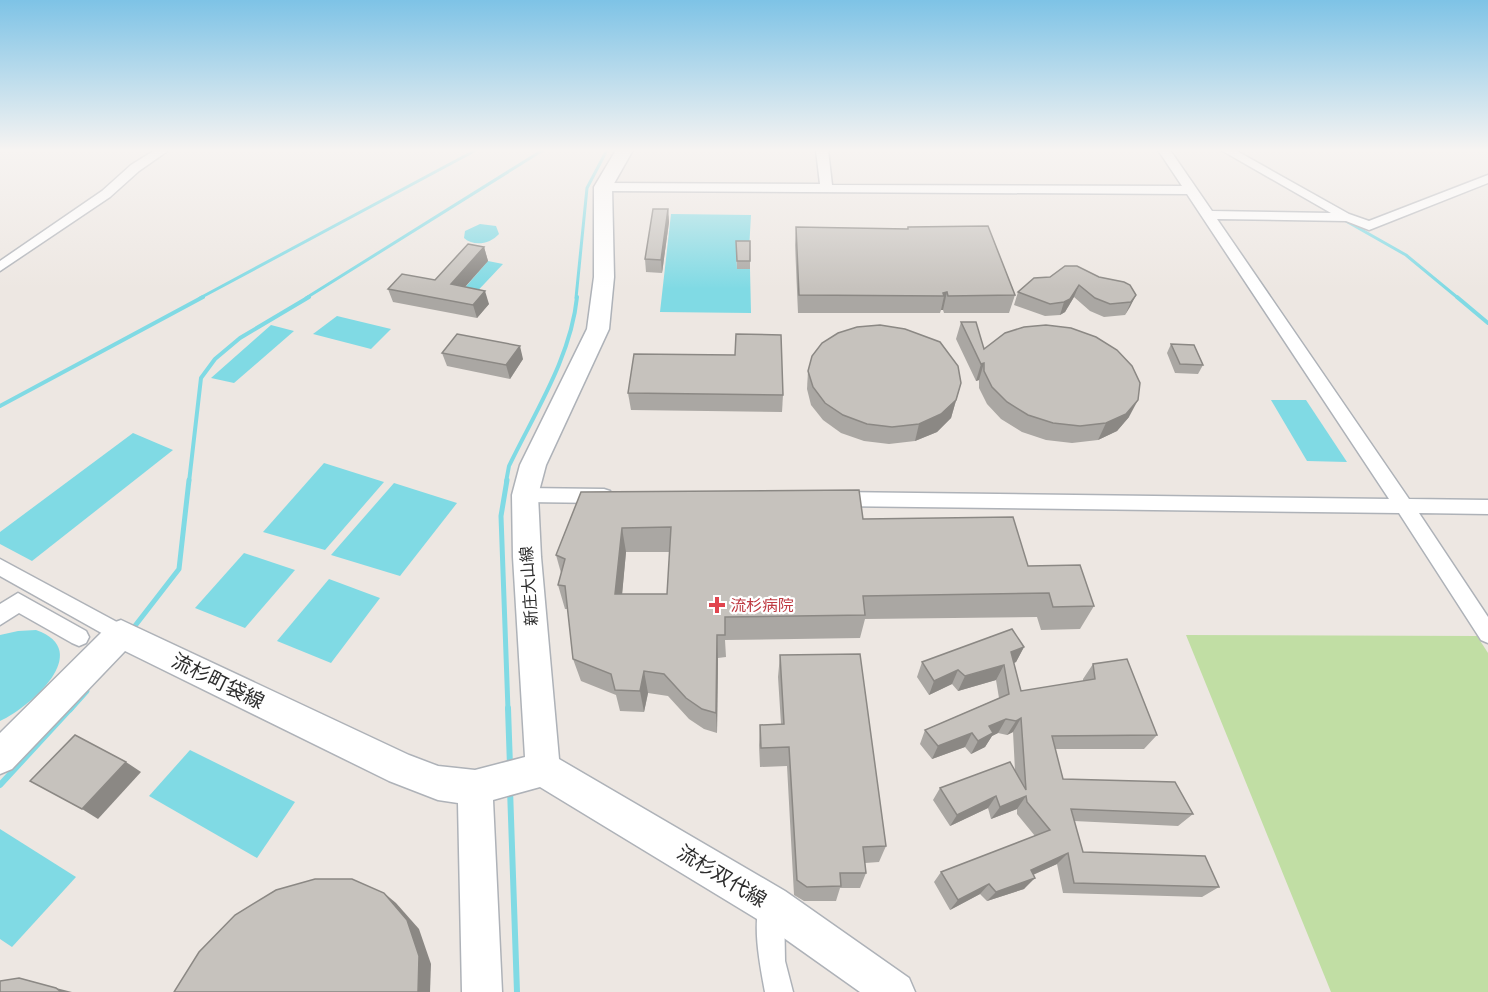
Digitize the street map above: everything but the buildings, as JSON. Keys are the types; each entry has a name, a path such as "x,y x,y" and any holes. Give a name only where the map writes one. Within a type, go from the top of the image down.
{"main road":[{"name":"新庄大山線","path":"534,772 525,495 533,465 598,329 604,277 603,196"},
{"path":"0,757 121,634"},
{"name":"流杉町袋線","path":"121,634 401,770 438,783 475,788"},
{"path":"482,992 475,788 534,772"},
{"name":"流杉双代線","path":"534,772 771,905 895,992"}],"street":[{"path":"0,267 103,196"},
{"path":"1196,196 1488,634"},
{"path":"1310,196 1347,217 1369,226 1448,196"},
{"path":"1209,215 1347,217"},
{"path":"525,495 619,496"},
{"path":"820,499 1488,507"},
{"path":"0,567 121,634"},
{"path":"0,616 18,602 79,637"},
{"path":"771,905 772,961 779,992"}],"green space":[{"path":"1186,635 1477,636 1488,653 1488,992 1331,992"}],"water":[{"path":"671,214 751,215 749,250 736,251 737,269 750,269 751,313 660,312"},
{"path":"480,224 496,226 499,234 482,243 472,243 464,238 465,231"},
{"path":"488,261 503,264 469,300 456,298"},
{"path":"337,316 391,329 371,349 313,334"},
{"path":"271,325 294,331 234,383 211,378"},
{"path":"1271,400 1306,400 1347,462 1307,461"},
{"path":"133,433 173,450 32,561 0,544 0,532"},
{"path":"324,463 384,482 325,550 263,532"},
{"path":"394,483 457,503 400,576 331,555"},
{"path":"244,553 295,570 245,628 195,608"},
{"path":"329,579 380,598 331,663 277,641"},
{"path":"36,630 53,639 59,651 58,664 40,692 27,704 0,721 0,635"},
{"path":"190,750 295,802 257,858 149,796"},
{"path":"0,829 76,877 12,947 0,939"}],"waterway":[{"path":"200,298 390,196"},
{"path":"306,298 469,196"},
{"path":"576,298 586,196"},
{"path":"1346,221 1406,255 1458,298"},
{"path":"0,406 203,297"},
{"path":"189,482 201,378 215,359 240,338 309,297"},
{"path":"506,482 509,466 560,363 568,341 577,297"},
{"path":"1457,297 1488,323"},
{"path":"131,631 179,569 189,480"},
{"path":"507,480 501,516 508,710"},
{"path":"70,710 87,691"},
{"path":"0,785 71,708"},
{"path":"508,708 510,766"},
{"path":"510,789 517,992"}],"place":[{"name":"流杉病院","path":"717,605"}]}
